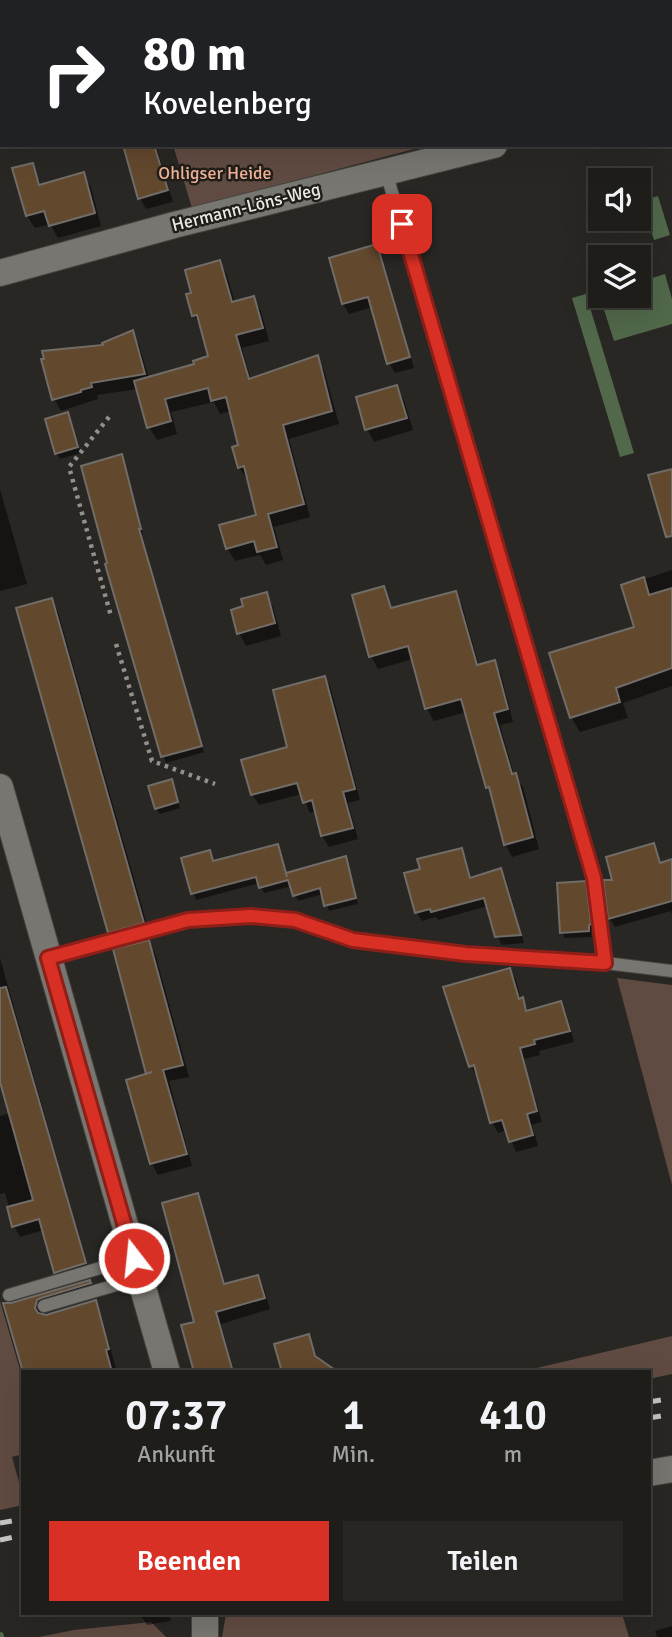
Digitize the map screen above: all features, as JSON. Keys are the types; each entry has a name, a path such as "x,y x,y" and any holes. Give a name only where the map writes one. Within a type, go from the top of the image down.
{"street":[{"name":"Hermann-Löns-Weg","path":"0,273 174,225 486,147"},
{"path":"0,787 166,1370"},
{"path":"651,1473 672,1469"},
{"path":"205,1615 205,1637"}],"lane":[{"path":"386,172 594,878 605,963"},
{"path":"48,958 188,920 251,916 295,920 353,940 466,954 605,963 672,971"},
{"path":"9,1295 137,1268"},
{"path":"44,1306 137,1268"}],"path":[{"path":"109,417 69,467 111,616"},
{"path":"116,644 152,761 215,784"}],"green space":[{"name":"Ohligser Heide","path":"174,147 421,147 192,208"},
{"path":"617,978 672,985 672,1185"},
{"path":"0,1301 21,1373 21,1455 12,1457 21,1486 21,1505 0,1510"},
{"path":"672,1336 672,1374 651,1379 651,1370 528,1370"},
{"path":"226,1615 622,1615 629,1637 222,1637"},
{"path":"151,1622 166,1637 39,1637 74,1630"}],"shaded area":[{"path":"658,196 670,235 654,240 651,230 651,198"},
{"path":"665,274 672,299 672,324 614,341 603,308 651,308 651,278"},
{"path":"586,294 588,308 590,308 634,453 620,457 572,298"}],"building":[{"path":"124,147 155,147 168,190 138,199"},
{"path":"33,163 39,185 84,172 95,213 49,226 44,211 26,216 12,168"},
{"path":"377,244 410,357 387,364 368,297 342,304 329,258"},
{"path":"220,260 232,302 254,296 263,328 236,335 249,379 318,355 332,411 283,425 304,504 268,514 277,547 257,552 254,541 226,549 219,525 256,515 244,466 238,468 232,447 238,445 226,397 211,401 208,388 165,399 171,421 147,428 134,381 194,364 193,361 208,356 197,315 192,316 186,294 191,293 185,270"},
{"path":"133,330 145,374 91,383 92,387 81,392 52,400 41,359 44,359 42,351 103,345 102,343"},
{"path":"397,385 407,418 365,430 356,397"},
{"path":"68,412 78,447 55,454 45,419"},
{"path":"122,454 139,529 202,746 161,757 105,564 107,563 81,466"},
{"path":"672,469 672,536 666,537 648,475"},
{"path":"644,577 649,595 672,588 672,668 616,688 620,702 570,718 549,653 634,627 621,585"},
{"path":"384,586 391,608 456,591 477,665 495,660 508,709 494,713 512,774 516,773 533,837 504,845 461,699 425,709 408,646 369,657 352,595"},
{"path":"267,592 275,623 237,634 231,610 243,606 241,599"},
{"path":"52,598 144,923 108,933 16,608"},
{"path":"325,676 355,789 343,792 353,828 321,836 312,800 303,803 297,783 251,795 241,760 287,747 273,690"},
{"path":"172,779 178,802 155,809 148,786"},
{"path":"654,843 660,863 672,859 672,901 608,919 603,880 612,880 606,857"},
{"path":"278,844 287,877 286,873 346,856 356,898 324,906 320,888 293,896 288,880 259,888 256,877 191,894 181,858 210,850 213,861"},
{"path":"462,848 470,878 501,868 521,935 495,937 484,898 431,912 430,909 415,913 404,873 420,869 417,859"},
{"path":"586,881 591,924 589,931 560,933 557,883"},
{"path":"149,940 183,1065 163,1070 187,1154 150,1164 126,1080 146,1074 113,949"},
{"path":"510,968 519,999 523,997 526,1011 561,1001 570,1031 534,1040 535,1044 520,1048 537,1111 527,1114 533,1135 509,1142 502,1120 490,1123 474,1065 469,1067 443,987"},
{"path":"6,987 86,1263 54,1273 39,1219 12,1227 7,1207 33,1200 0,1082 0,988"},
{"path":"198,1193 224,1284 258,1275 265,1298 216,1312 232,1370 193,1370 181,1325 194,1322 162,1203"},
{"path":"90,1280 91,1283 37,1300 35,1308 38,1313 46,1315 96,1300 109,1349 106,1350 111,1370 22,1370 3,1303"},
{"path":"309,1334 315,1356 335,1370 281,1370 274,1344"}],"railway":[{"path":"651,1402 672,1398"},
{"path":"651,1418 672,1414"},
{"path":"0,1523 21,1519"},
{"path":"0,1540 21,1535"}],"route":[{"path":"134,1258 48,958 188,920 251,916 295,920 353,940 466,954 605,963 594,878 402,224"}]}
